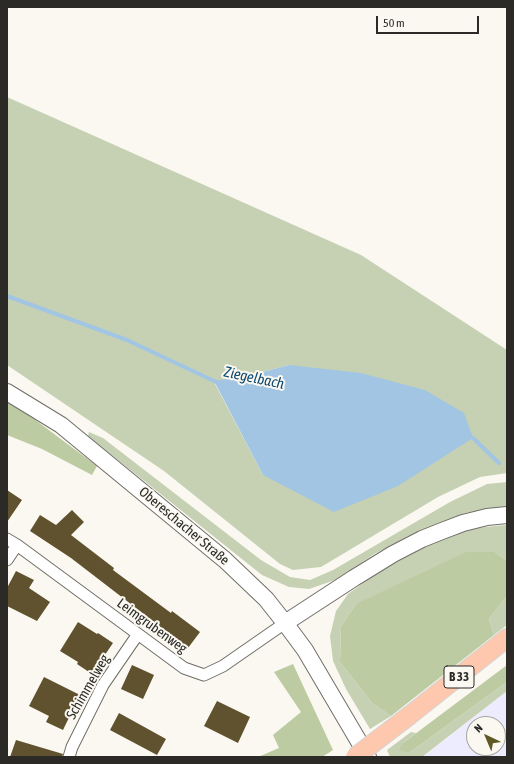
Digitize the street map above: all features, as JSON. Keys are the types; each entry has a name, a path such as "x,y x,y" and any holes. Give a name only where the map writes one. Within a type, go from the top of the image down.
{"main road":[{"name":"Obereschacher Straße","path":"7,392 61,425 225,560 266,599 304,650 368,757"},
{"path":"285,623 393,554 422,539 463,523 488,517 507,515"},
{"name":"B 33","path":"355,757 507,638"}],"street":[{"name":"Leimgrubenweg","path":"7,538 184,668 204,675 223,666 285,623"},
{"path":"7,560 17,545"},
{"name":"Schimmelweg","path":"69,757 72,747 103,685 138,634"}],"shaded area":[{"path":"507,691 507,757 423,757 466,723 466,756 506,756 506,716 475,716"}],"green space":[{"path":"7,97 361,255 507,350 507,473 480,477 438,497 321,567 293,570 280,564 164,471 7,365","holes":["289,365 263,475 214,382 244,377"]},
{"path":"7,402 26,413 97,466 92,475 42,449 7,435"},
{"path":"89,432 103,438 261,560 290,577 310,580 333,570 450,502 487,484 507,482 507,506 465,513 418,532 376,553 335,580 309,589 289,587 262,575 88,436"},
{"path":"507,526 507,561 495,552 356,604 341,626 340,662 372,703 391,716 370,729 346,689 333,661 330,636 336,611 348,594 373,576 407,556 441,539 477,528"},
{"path":"466,552 495,552 507,561 507,596 489,619 494,635 391,716 372,703 340,662 341,626 356,604"},
{"path":"507,596 507,625 494,635 489,619"},
{"path":"293,664 333,750 322,757 258,757 279,748 273,735 301,712 274,672"},
{"path":"507,665 507,682 409,753 399,750 403,743"},
{"path":"507,682 507,691 475,716 466,716 466,723 422,757 390,757 387,750 411,732 416,733 403,743 409,753"}],"water":[{"path":"289,365 361,373 425,390 464,413 473,438 398,486 334,512 263,475 214,381 244,377"}],"building":[{"path":"7,490 22,500 7,522"},
{"path":"72,510 84,522 71,535 114,568 113,570 171,613 172,611 200,632 188,648 71,558 30,531 40,515 56,525"},
{"path":"16,571 34,580 29,588 50,602 37,621 7,606 7,588"},
{"path":"78,622 113,643 92,674 77,664 78,662 60,651"},
{"path":"132,665 154,675 143,699 121,689"},
{"path":"44,677 80,695 63,730 46,722 49,716 29,706"},
{"path":"217,701 250,717 238,743 204,726"},
{"path":"119,713 166,739 157,755 110,730"},
{"path":"16,740 63,754 62,757 10,757"}],"waterway":[{"name":"Ziegelbach","path":"7,296 127,340 217,382"},
{"name":"Ziegelbach","path":"468,436 473,438 499,463"}]}
